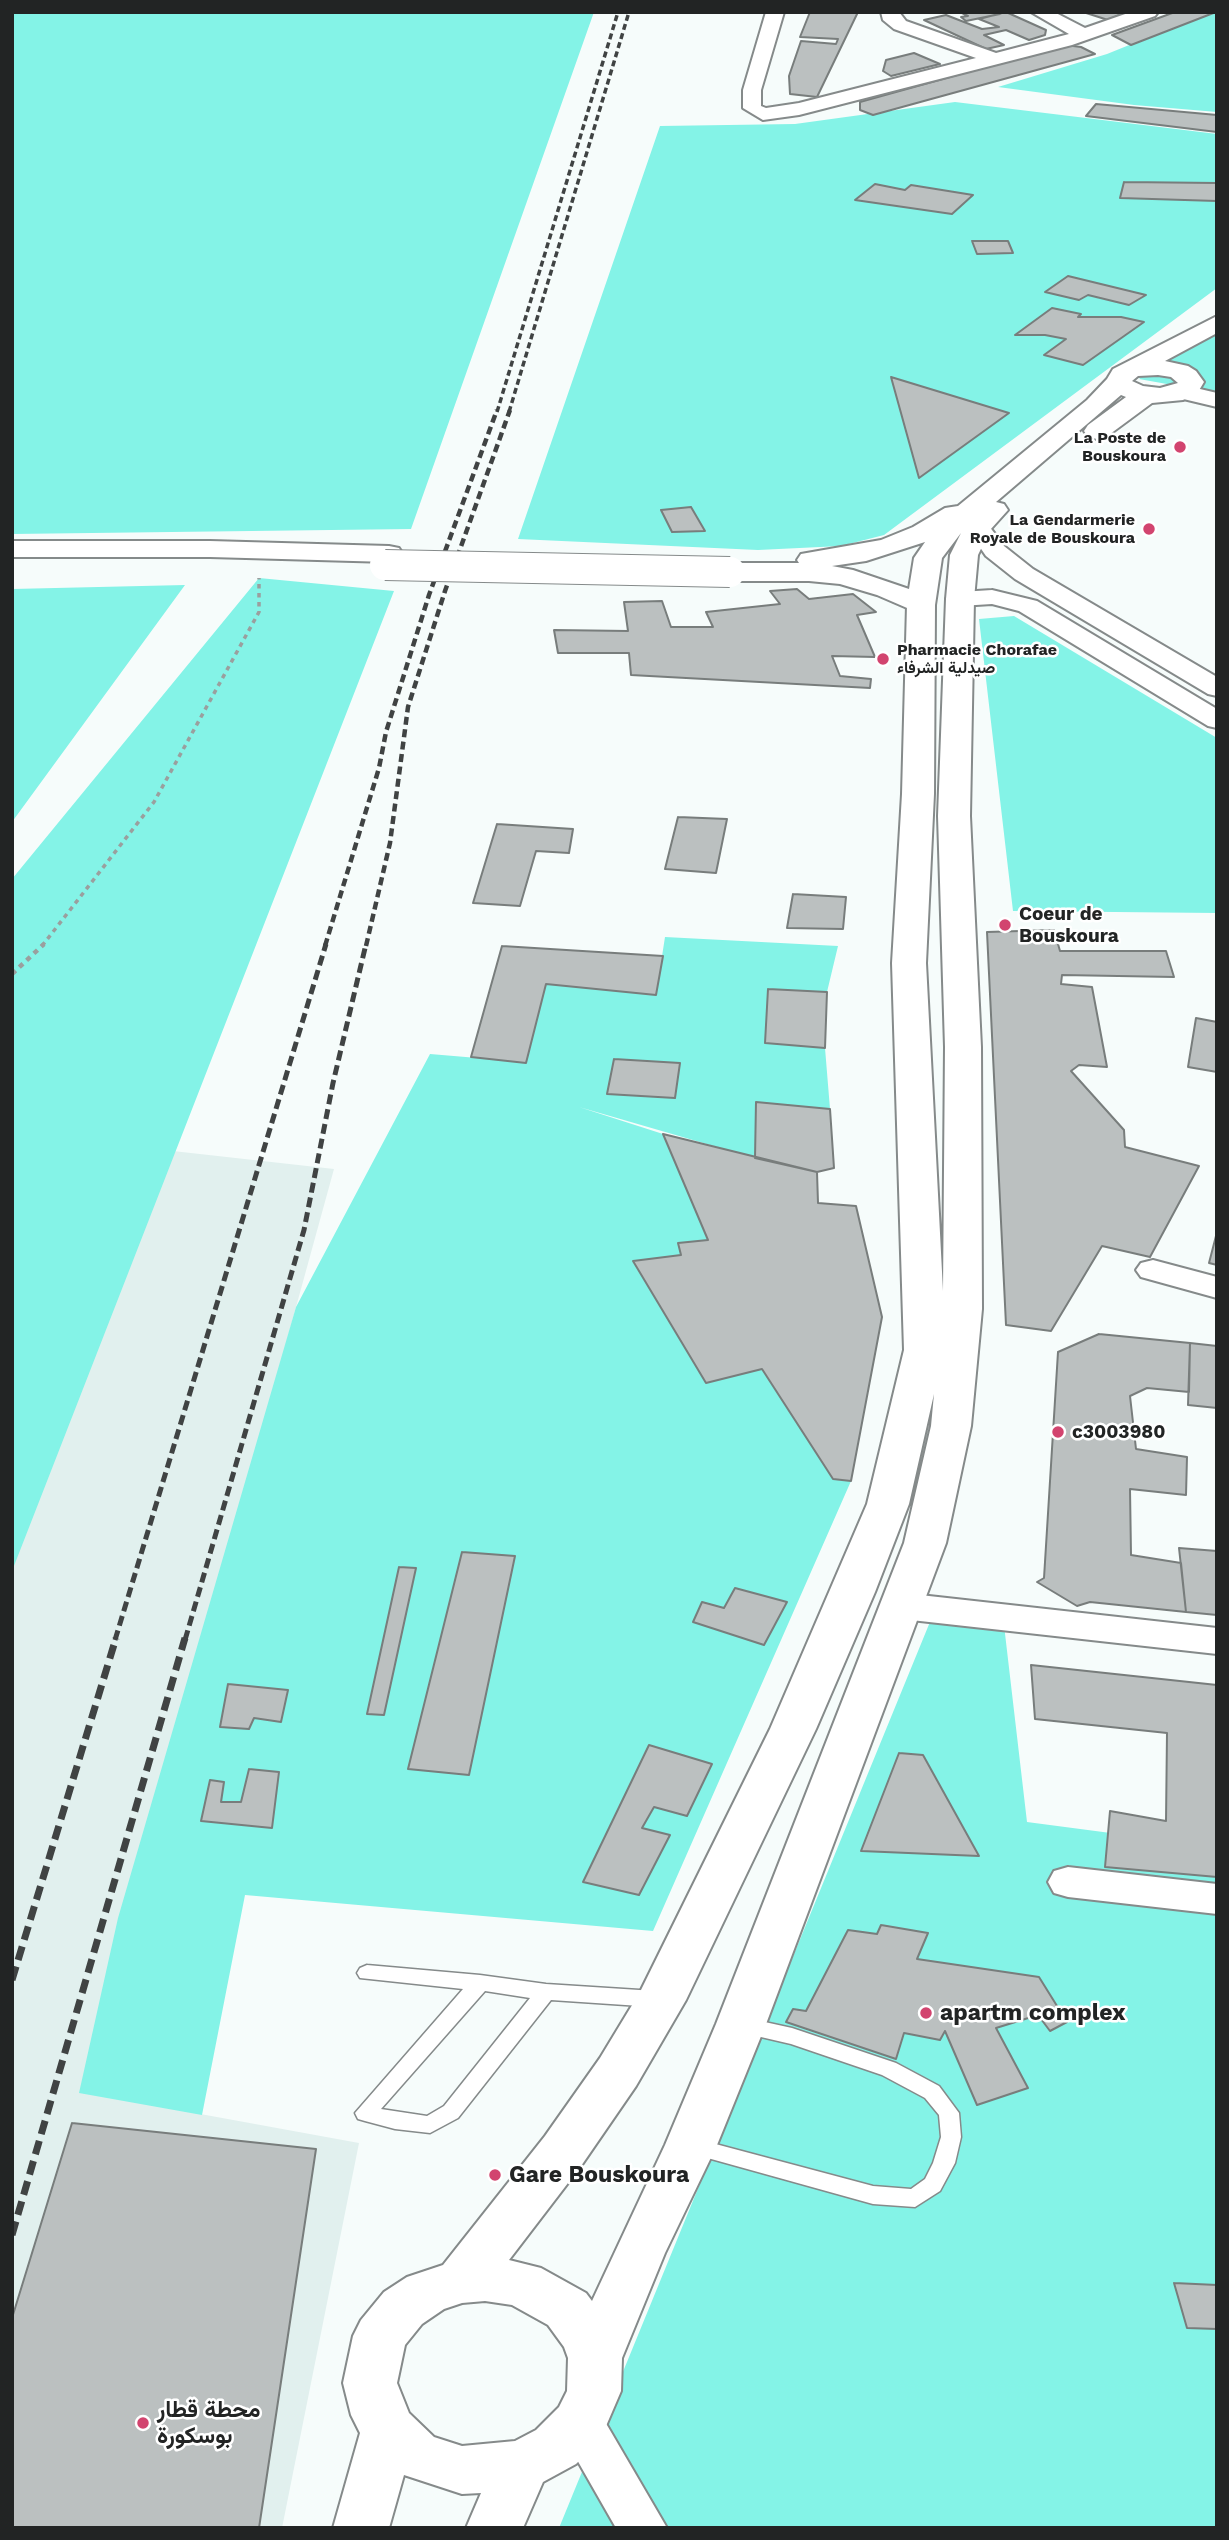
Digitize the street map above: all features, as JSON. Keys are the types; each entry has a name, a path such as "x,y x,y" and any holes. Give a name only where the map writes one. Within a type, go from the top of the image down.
{"street":[{"path":"775,12 752,90 751,107 758,113 782,113 995,59 1085,35 1149,12"},
{"path":"890,12 889,16 900,25 995,59"},
{"path":"1040,12 1085,35"},
{"path":"595,2358 639,2253 691,2146 741,2025 902,1606 925,1543 951,1426 962,1309 963,1047 954,816 941,602 925,570 934,549 956,522 986,494 1077,421 1128,375 1211,327"},
{"path":"462,2281 564,2151 618,2072 661,2000 793,1729 888,1504 924,1350 909,963 918,794 941,602 978,527 993,510 1146,395 1181,382 1211,327"},
{"path":"1128,375 1158,367 1217,400"},
{"path":"1128,375 1129,390 1146,395"},
{"path":"731,567 821,560 873,551 923,533 986,494"},
{"path":"978,527 995,551 1039,583 1217,688"},
{"path":"12,549 198,549 387,560 731,567 843,576 941,602 976,597 1007,599 1036,610 1217,720"},
{"path":"12,562 255,563 387,560"},
{"path":"1007,599 1039,583"},
{"path":"1153,1270 1217,1288"},
{"path":"902,1606 1217,1641"},
{"path":"1068,1882 1217,1899"},
{"path":"485,2279 522,2284 568,2309 588,2337 595,2358 594,2391 580,2423 556,2447 522,2465 462,2470 416,2455 389,2430 379,2415 370,2383 380,2336 403,2308 426,2293 462,2281 485,2279"},
{"path":"580,2423 643,2528"},
{"path":"361,2528 389,2430"},
{"path":"494,2528 522,2465"}],"lane":[{"path":"368,1973 546,1992 661,2000"},
{"path":"480,1983 365,2113 395,2121 430,2125 451,2112 546,1992"},
{"path":"691,2146 873,2195 915,2198 933,2185 944,2163 951,2137 949,2113 932,2092 889,2069 792,2036 741,2025"}],"path":[{"path":"12,974 43,945 154,802 259,612 261,587 255,563"}],"shaded area":[{"path":"12,12 594,12 411,529 12,534"},
{"path":"1211,12 1217,12 1217,112 1134,105 998,87 1107,54"},
{"path":"955,102 1217,134 1217,288 884,535 841,546 758,550 518,539 660,126 795,124"},
{"path":"1217,319 1217,393 1139,379"},
{"path":"259,578 394,591 12,1571 12,879"},
{"path":"185,585 12,822 12,589"},
{"path":"1014,616 1217,738 1217,913 1013,911 979,619"},
{"path":"665,937 838,946 827,992 768,989 766,1043 825,1048 830,1109 756,1102 755,1158 579,1107 663,1134 708,1240 678,1243 681,1255 633,1261 706,1382 762,1369 833,1479 851,1481 653,1931 245,1895 202,2115 79,2093 118,1918 296,1307 430,1054 525,1062 546,984 656,995"},
{"path":"164,1150 334,1169 80,2092 359,2143 282,2528 12,2528 12,1550"},
{"path":"932,1617 1004,1625 1027,1822 1217,1847 1217,2528 559,2528"}],"building":[{"path":"810,12 858,12 817,97 790,94 789,76 801,41 836,44 838,39 800,37"},
{"path":"966,12 1000,14 966,21 961,17 968,16 962,13"},
{"path":"1006,12 1046,30 1045,35 1029,40 1006,30 984,35 1004,45 986,49 924,20 946,15 982,29 999,27 979,19"},
{"path":"1083,12 1126,12 1108,20"},
{"path":"1175,12 1216,12 1131,45 1112,35"},
{"path":"1065,45 1081,47 1095,54 873,115 860,110 860,102"},
{"path":"914,53 940,64 891,76 883,71 886,60"},
{"path":"1096,104 1217,115 1217,132 1086,116"},
{"path":"1124,182 1217,183 1217,201 1120,198"},
{"path":"875,184 905,190 911,185 973,195 952,214 855,200"},
{"path":"972,241 1008,241 1013,253 977,254"},
{"path":"1068,276 1146,295 1129,305 1088,295 1079,300 1045,292"},
{"path":"1052,308 1081,314 1078,317 1121,317 1144,322 1083,365 1044,355 1066,339 1045,335 1015,335"},
{"path":"891,377 1009,413 919,478"},
{"path":"691,507 705,531 672,532 661,510"},
{"path":"797,589 809,599 853,594 876,612 857,615 875,657 832,656 840,676 871,679 870,688 631,675 629,653 558,653 554,630 628,631 624,602 662,601 671,627 713,627 706,612 780,604 770,591"},
{"path":"678,817 727,819 716,873 665,869"},
{"path":"497,824 573,829 569,853 536,851 520,906 473,903"},
{"path":"793,894 846,897 843,929 787,928"},
{"path":"1054,930 1060,951 1166,951 1174,977 1062,975 1061,984 1092,987 1107,1067 1079,1065 1071,1071 1124,1130 1125,1147 1199,1166 1150,1257 1102,1246 1051,1331 1006,1325 987,932"},
{"path":"502,946 663,956 656,995 546,984 526,1063 471,1057"},
{"path":"768,989 827,992 825,1048 765,1043"},
{"path":"1196,1018 1217,1022 1217,1072 1188,1067"},
{"path":"614,1059 680,1063 675,1098 607,1094"},
{"path":"756,1102 830,1109 834,1168 817,1172 755,1158"},
{"path":"663,1134 817,1172 818,1203 856,1206 882,1317 851,1481 833,1479 762,1369 706,1383 633,1261 681,1255 678,1243 708,1240"},
{"path":"1217,1232 1217,1265 1209,1263"},
{"path":"1099,1334 1190,1343 1189,1392 1147,1388 1130,1396 1136,1449 1187,1457 1186,1495 1130,1489 1131,1555 1181,1563 1186,1612 1090,1602 1077,1606 1037,1582 1044,1578 1058,1352"},
{"path":"1190,1343 1217,1346 1217,1408 1188,1405"},
{"path":"1179,1548 1217,1551 1217,1615 1186,1612"},
{"path":"462,1552 515,1556 469,1775 408,1769"},
{"path":"399,1567 416,1568 384,1715 367,1714"},
{"path":"735,1588 787,1602 764,1645 693,1622 702,1602 724,1608"},
{"path":"1031,1665 1217,1685 1217,1877 1105,1867 1110,1811 1166,1821 1167,1733 1035,1719"},
{"path":"228,1684 288,1690 281,1722 254,1718 249,1729 220,1727"},
{"path":"649,1745 712,1764 687,1816 654,1807 642,1828 670,1835 639,1895 583,1882"},
{"path":"899,1753 923,1755 979,1856 861,1851"},
{"path":"249,1769 279,1772 272,1828 201,1821 210,1780 224,1782 221,1802 241,1802"},
{"name":"apartm complex","path":"881,1925 928,1933 917,1959 1039,1977 1067,2022 1050,2031 1038,2015 996,2028 1028,2088 977,2105 945,2031 940,2040 904,2033 896,2059 786,2022 793,2009 806,2011 848,1930 877,1934"},
{"name":"محطة قطار بوسكورة","path":"72,2123 316,2149 259,2528 12,2528 12,2318"},
{"path":"1174,2283 1217,2285 1217,2329 1187,2328"}],"railway":[{"path":"497,412 618,12"},
{"path":"509,412 629,12"},
{"path":"325,946 379,768 386,732 429,595 497,410"},
{"path":"366,946 390,843 408,707 445,591 510,410"},
{"path":"115,1640 326,944"},
{"path":"185,1640 304,1230 333,1083 366,944"},
{"path":"12,1980 116,1638"},
{"path":"12,2235 185,1638"}],"place":[{"name":"La Poste de Bouskoura","path":"1180,447"},
{"name":"La Gendarmerie Royale de Bouskoura","path":"1149,529"},
{"name":"Pharmacie Chorafae صيدلية الشرفاء","path":"883,659"},
{"name":"Coeur de Bouskoura","path":"1005,925"},
{"name":"c3003980","path":"1058,1432"},
{"name":"apartm complex","path":"926,2013"},
{"name":"Gare Bouskoura","path":"495,2175"},
{"name":"محطة قطار بوسكورة","path":"143,2423"}]}
